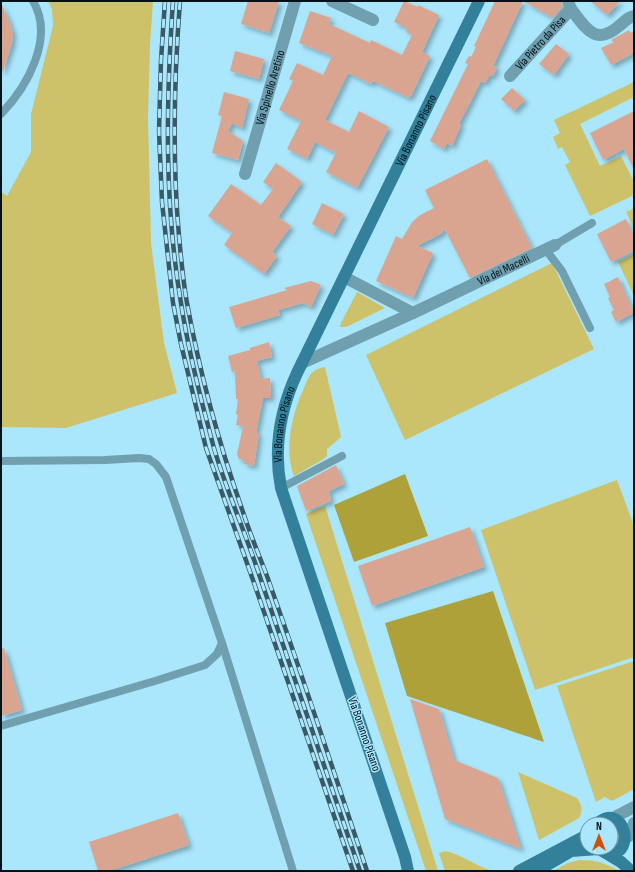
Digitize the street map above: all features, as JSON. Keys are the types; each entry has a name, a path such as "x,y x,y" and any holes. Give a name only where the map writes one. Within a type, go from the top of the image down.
{"main road":[{"name":"Via Bonanno Pisano","path":"408,871 405,857 281,488 277,464 278,436 280,421 291,386 302,362 479,1"},
{"path":"619,820 628,830 629,836 627,844 619,851"},
{"path":"519,871 579,839"},
{"path":"537,871 571,851 579,851"},
{"path":"611,856 631,871"},
{"path":"405,857 413,871"}],"street":[{"name":"Via Spinello Aretino","path":"245,174 295,1"},
{"path":"332,1 373,20"},
{"name":"Via Pietro da Pisa","path":"510,76 569,5 585,26 598,35 606,35 628,18 634,16"},
{"name":"Via dei Macelli","path":"302,362 413,313 550,247"},
{"path":"344,277 413,313"},
{"path":"617,816 634,807"},
{"path":"629,836 634,823"}],"lane":[{"path":"1,114 12,102 26,80 39,48 42,26 39,12 33,1"},
{"name":"Via dei Macelli","path":"550,247 592,223"},
{"path":"550,247 590,328"},
{"path":"281,488 342,456"},
{"path":"1,461 105,460 139,458 149,459 156,464 166,477 222,642 293,871"},
{"path":"1,726 205,665 217,654 222,642"}],"shaded area":[{"path":"48,1 153,1 148,118 151,243 164,343 177,393 66,428 1,427 1,192 7,196 31,152 31,114 53,26 52,9"},
{"path":"634,82 634,97 580,124 600,166 621,156 634,182 634,195 590,216 565,165 570,162 562,147 558,149 553,137 560,133 554,120"},
{"path":"634,208 634,228 626,212"},
{"path":"634,254 634,296 618,262"},
{"path":"552,263 594,349 405,440 366,355"},
{"path":"357,292 385,308 346,327 340,327 341,323"},
{"path":"325,367 341,437 327,449 327,456 294,476 291,465 290,443 296,409 310,375 316,370"},
{"path":"405,474 428,536 354,562 334,505"},
{"path":"617,480 634,526 634,657 535,690 481,530"},
{"path":"325,506 438,871 426,871 306,514"},
{"path":"493,591 544,742 407,696 385,623"},
{"path":"634,661 634,789 612,801 605,797 596,802 557,686"},
{"path":"518,772 577,798 580,803 581,812 579,818 539,840"},
{"path":"619,835 622,845 619,846"},
{"path":"446,851 490,870 445,871 439,853"},
{"path":"580,860 600,862 619,871 553,871 568,863"}],"building":[{"path":"248,1 279,1 269,33 241,24"},
{"path":"404,1 418,7 418,5 439,15 422,52 430,56 411,96 409,98 373,81 371,84 348,73 325,120 349,132 359,111 389,127 357,188 326,172 336,153 315,142 307,159 287,149 301,121 279,110 293,81 289,79 297,63 323,75 332,56 299,43 310,11 331,18 329,24 370,43 371,40 402,55 412,35 406,32 407,28 394,22"},
{"path":"495,1 523,1 493,66 497,67 493,76 490,75 485,83 481,81 459,124 461,125 452,146 447,143 444,149 430,141 468,64 465,63 469,56 471,57 476,47 474,46"},
{"path":"523,1 561,1 562,7 553,18"},
{"path":"590,1 620,1 607,15"},
{"path":"1,2 13,33 12,43 3,71 1,70"},
{"path":"629,30 630,33 634,31 634,53 611,65 601,48 614,42 611,40"},
{"path":"556,44 569,54 554,75 539,64"},
{"path":"235,51 264,59 259,79 230,71"},
{"path":"512,88 525,100 514,111 501,99"},
{"path":"224,92 249,99 242,128 232,123 228,131 243,141 238,160 212,153 222,116 218,115"},
{"path":"634,111 634,170 624,149 603,160 590,133"},
{"path":"487,159 532,248 470,278 444,228 442,233 417,246 433,253 413,298 376,281 396,236 402,239 412,222 420,215 434,208 425,190"},
{"path":"276,163 302,182 278,217 291,226 272,252 277,256 264,274 224,245 232,233 208,216 231,184 261,205 273,189 263,182"},
{"path":"322,203 344,214 333,235 312,224"},
{"path":"626,219 634,236 634,251 611,262 597,234"},
{"path":"618,277 634,313 616,322 611,312 614,310 608,298 610,297 604,284"},
{"path":"311,281 321,285 311,307 303,303 278,310 280,315 236,328 229,307 287,290 284,288"},
{"path":"269,342 272,357 257,361 261,379 270,378 271,398 263,398 256,433 259,433 254,466 244,464 245,460 239,459 237,454 243,426 236,425 238,415 236,414 238,399 236,399 235,371 232,372 228,356 250,350 250,348"},
{"path":"336,465 344,484 329,491 331,501 306,511 297,486"},
{"path":"470,527 484,567 372,606 358,566"},
{"path":"4,648 22,710 1,716 1,649"},
{"path":"410,699 439,709 454,760 498,778 521,849 445,819"},
{"path":"178,813 189,845 109,871 98,871 89,842"}],"railway":[{"path":"165,1 161,60 159,131 162,202 173,303 181,344 206,448 353,871"},
{"path":"173,1 168,115 169,190 175,265 189,347 216,456 256,565 360,871"},
{"path":"180,1 175,89 175,177 182,270 192,330 211,409 234,486 293,650 367,871"}]}
